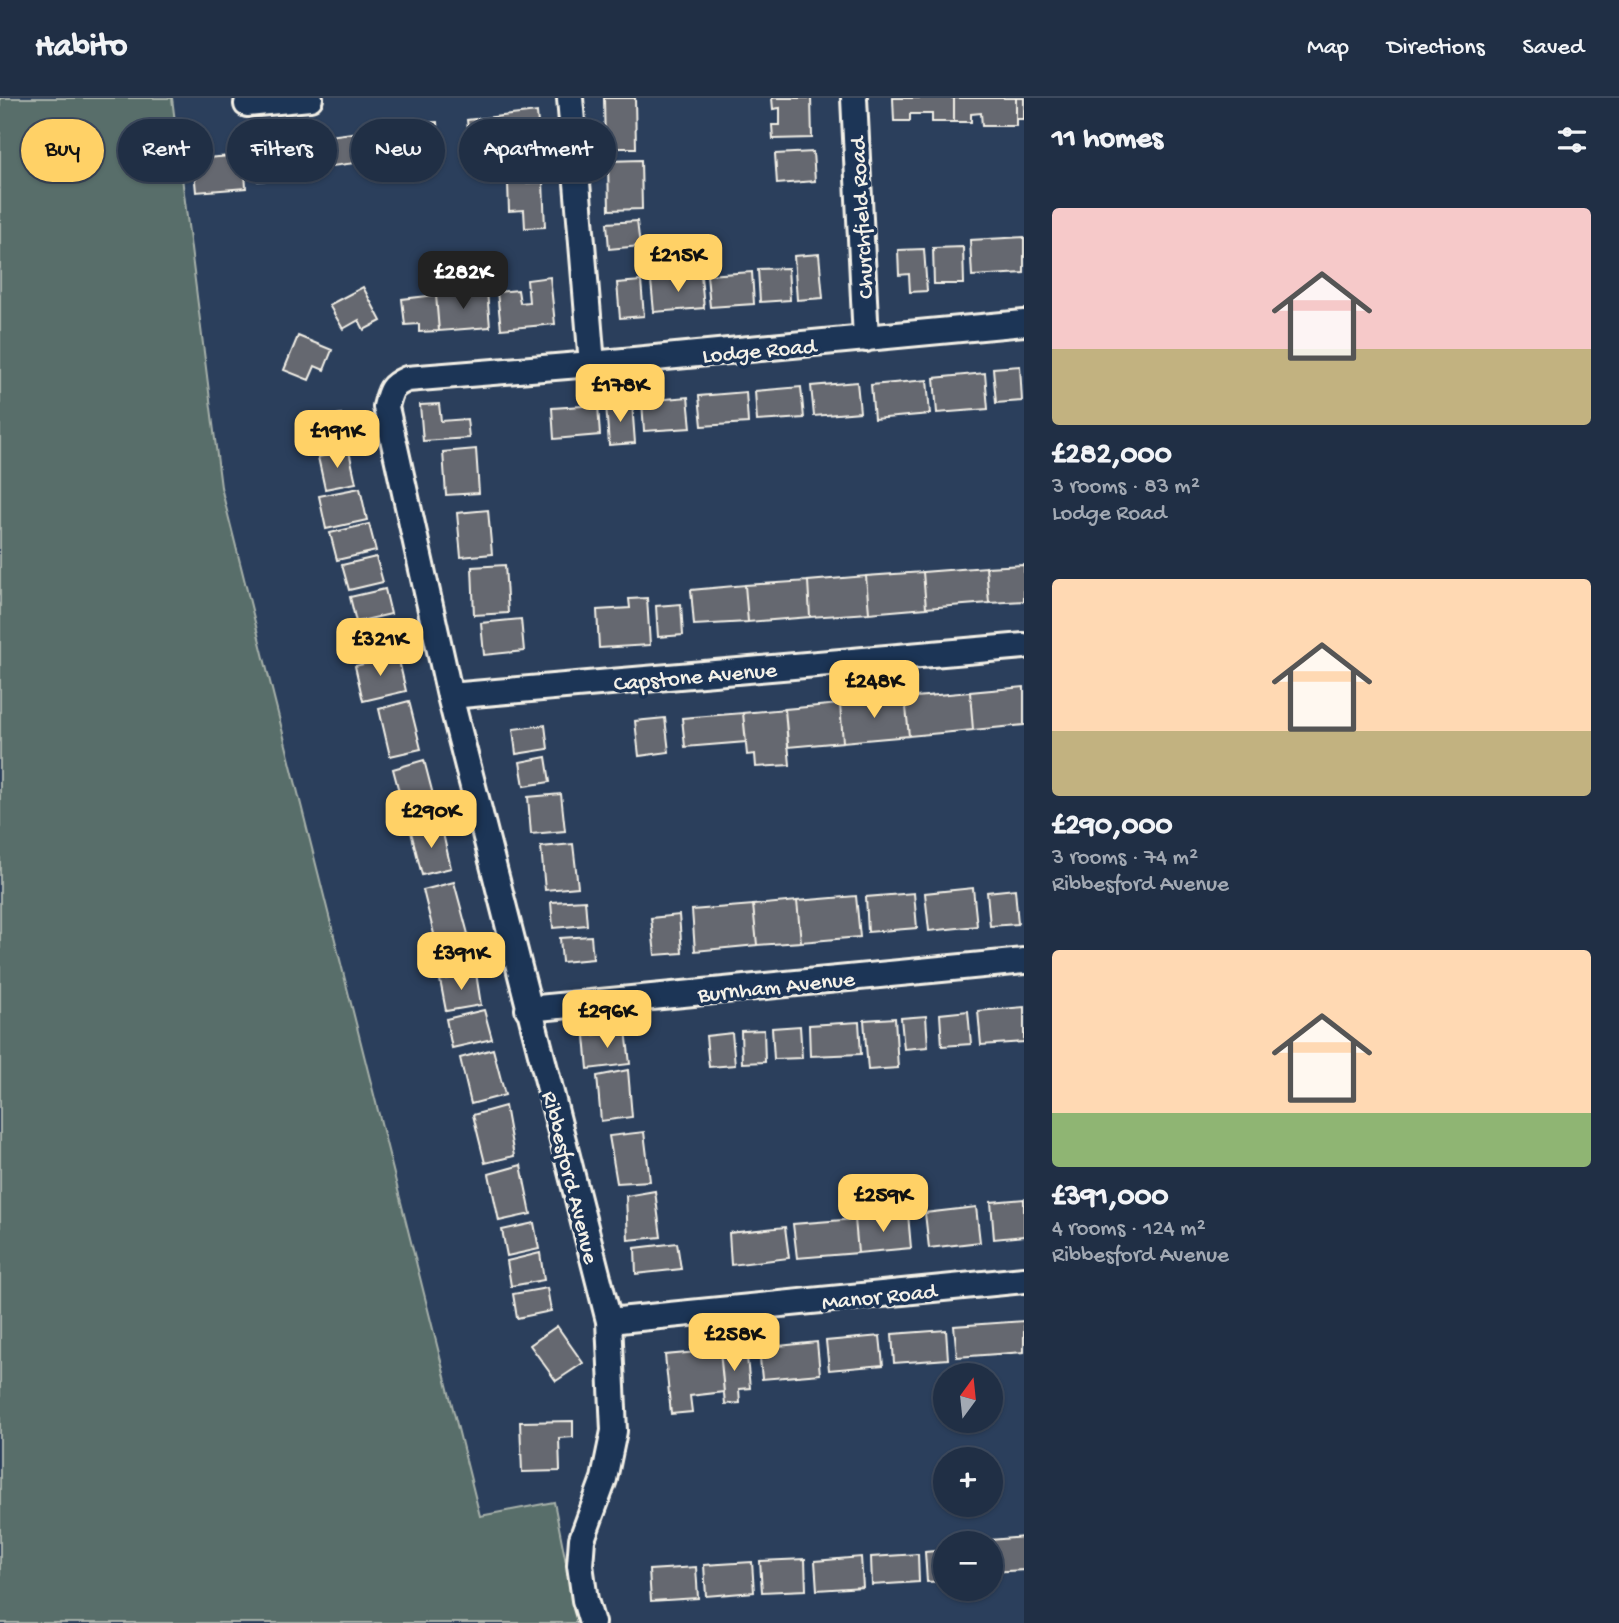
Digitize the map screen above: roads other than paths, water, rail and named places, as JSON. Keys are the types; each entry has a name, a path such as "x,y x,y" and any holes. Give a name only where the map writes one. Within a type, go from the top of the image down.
{"street":[{"path":"247,104 310,98"},
{"path":"570,98 592,364"},
{"name":"Churchfield Road","path":"854,98 866,339"},
{"name":"Lodge Road","path":"386,407 389,393 395,384 407,379 1024,323"},
{"name":"Ribbesford Avenue","path":"386,407 450,696 609,1321 614,1432 604,1479 582,1539 580,1565 585,1600 592,1623"},
{"name":"Capstone Avenue","path":"450,696 1024,646"},
{"name":"Burnham Avenue","path":"528,1009 1024,961"},
{"name":"Manor Road","path":"609,1321 1024,1280"}]}
